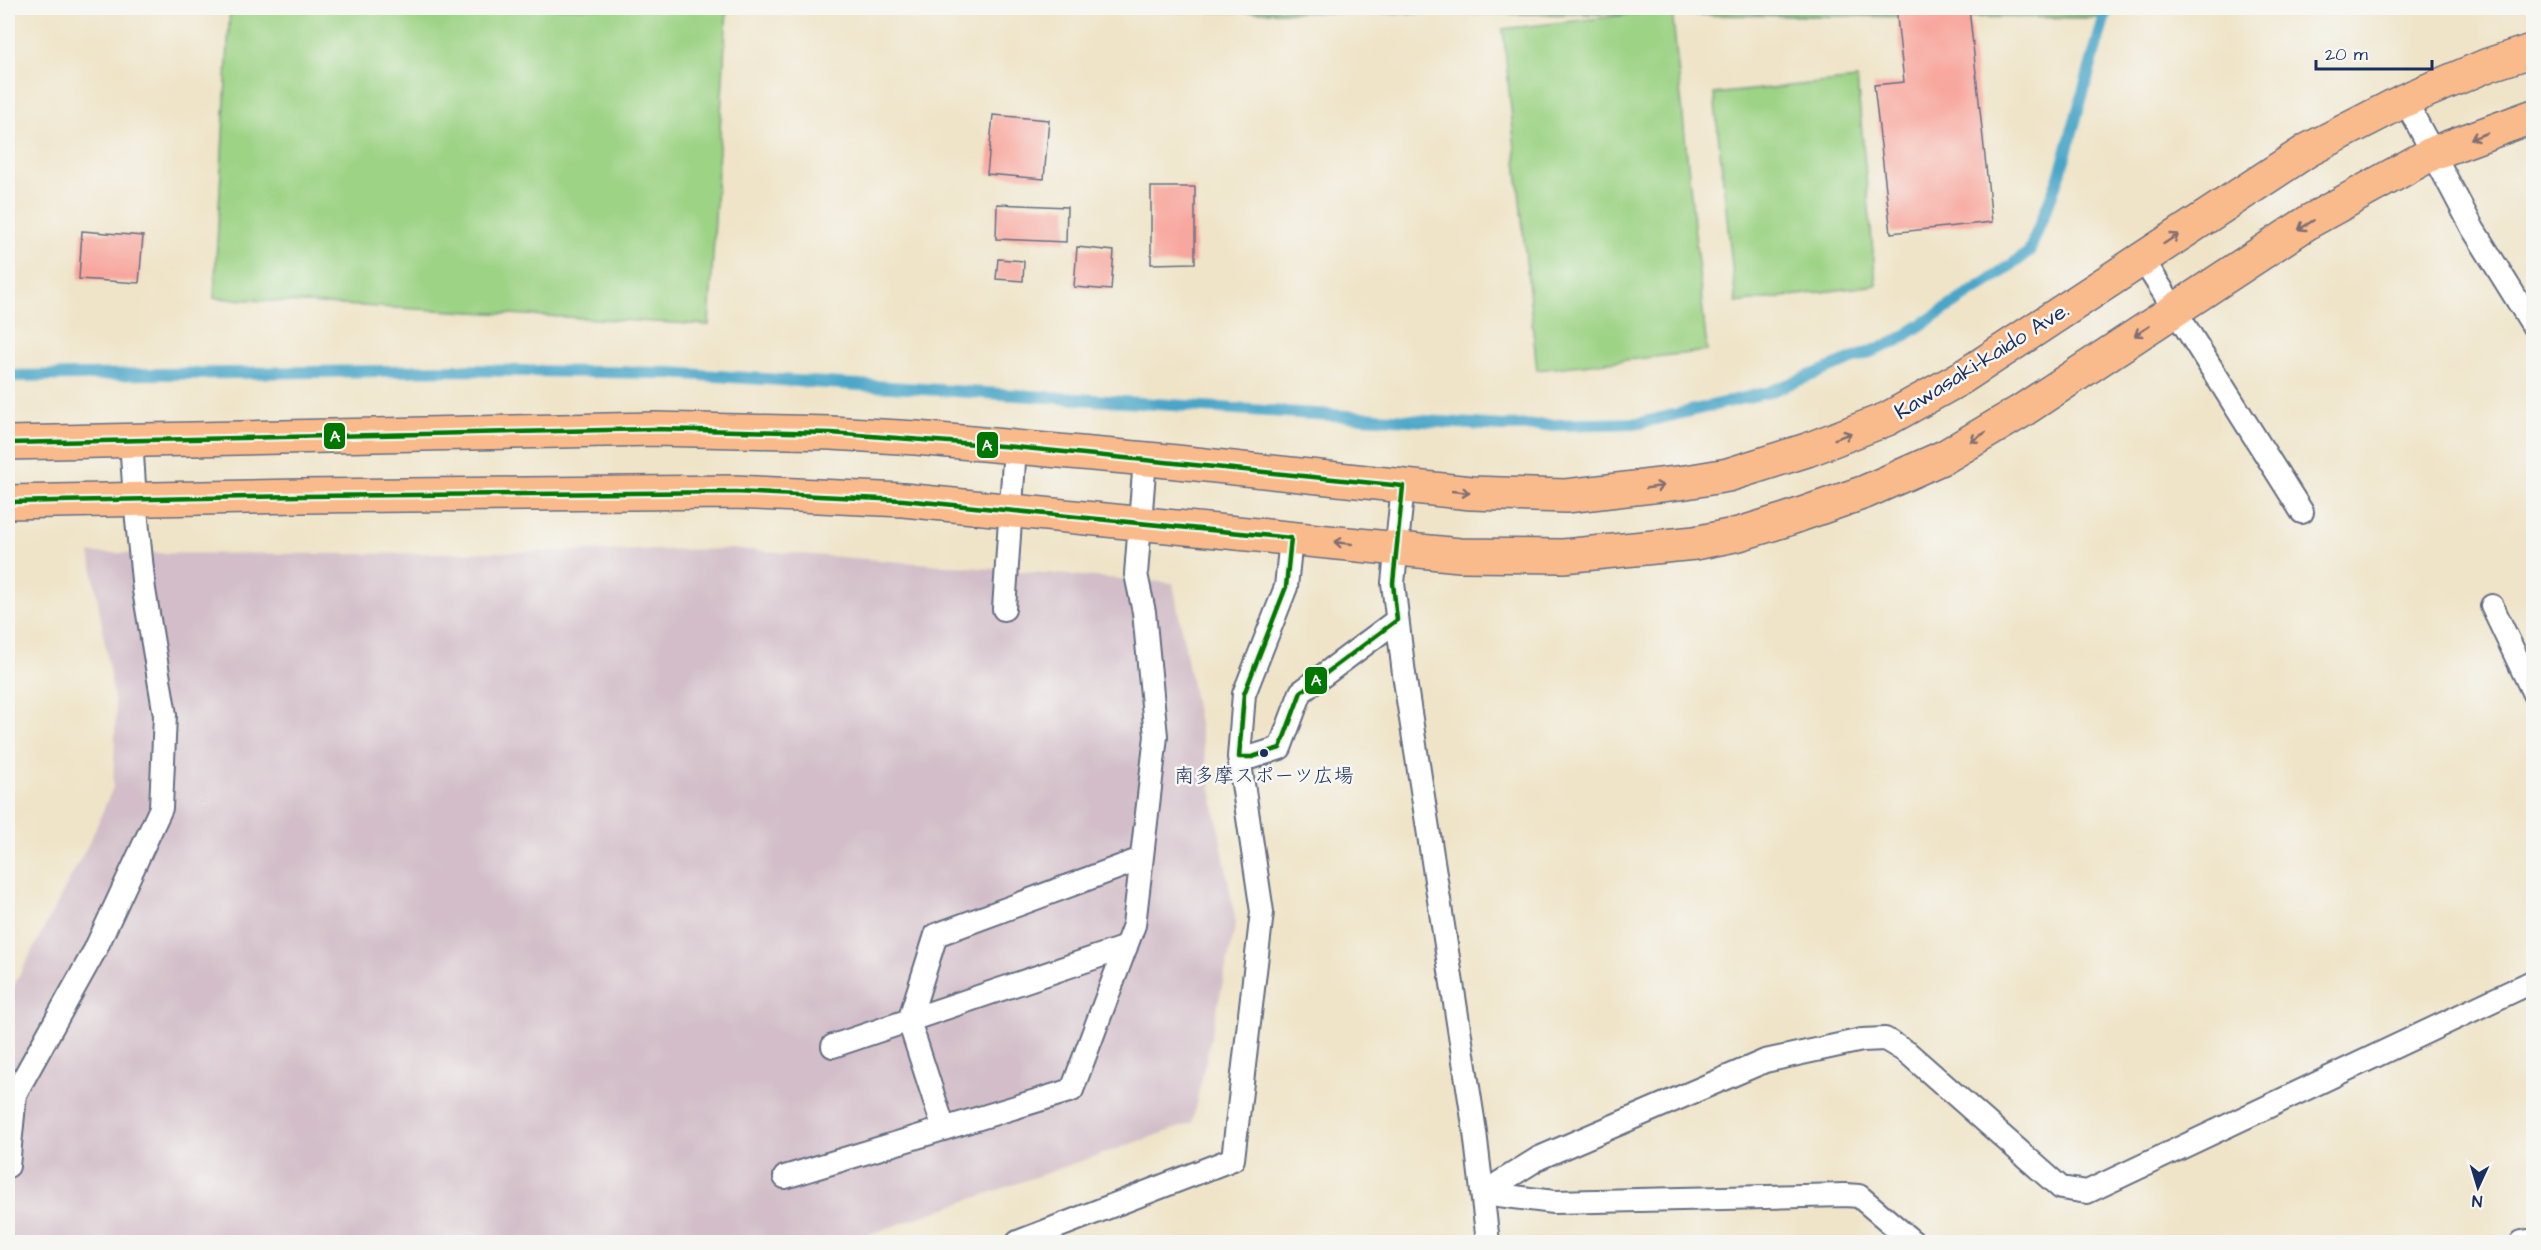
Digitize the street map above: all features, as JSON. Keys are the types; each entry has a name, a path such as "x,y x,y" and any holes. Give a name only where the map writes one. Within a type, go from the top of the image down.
{"main road":[{"name":"Kawasaki-kaido Ave.","path":"8,443 654,429 831,433 1145,459 1480,494 1566,496 1646,488 1728,475 1807,450 1887,418 1961,378 2308,150 2405,100 2488,65 2534,50"},
{"path":"8,502 735,492 903,500 1460,555 1563,556 1695,543 1767,526 1865,492 1946,456 2020,412 2310,221 2433,153 2534,116"}],"lane":[{"path":"2405,100 2473,230 2534,327"},
{"path":"2142,258 2302,512"},
{"path":"8,1166 15,1094 95,950 161,808 165,715 144,590 131,440"},
{"path":"1004,609 1016,447"},
{"path":"786,1177 1072,1090 1134,925 1156,736 1144,612 1136,574 1145,459"},
{"path":"1403,486 1393,583 1397,620 1483,1193 1488,1242"},
{"path":"1018,1242 1233,1159 1262,912 1239,757 1244,694 1286,587 1291,538"},
{"path":"2492,606 2534,694"},
{"path":"1239,757 1252,757 1280,748 1300,692 1397,620"},
{"path":"944,1129 909,1021 936,935 1141,860"},
{"path":"833,1046 1126,947"},
{"path":"1483,1193 1539,1158 1765,1060 1862,1040 1885,1039 1908,1053 2061,1188 2087,1192 2534,981"},
{"path":"1483,1193 1554,1202 1859,1196 1913,1242"},
{"path":"2522,1242 2534,1240"}],"shaded area":[{"path":"737,549 1173,583 1236,923 1192,1123 847,1242 8,1242 8,997 92,837 113,787 116,711 90,553 354,554"}],"green space":[{"path":"230,8 727,8 709,325 214,298"},
{"path":"1125,8 2123,8 2103,18 1130,11"},
{"path":"1672,10 1707,351 1537,370 1503,29"},
{"path":"1857,79 1876,285 1736,303 1714,94"}],"building":[{"path":"1896,8 1969,8 1992,222 1891,233 1874,85 1904,82"},
{"path":"993,115 1049,120 1044,179 987,174"},
{"path":"1151,187 1195,187 1195,263 1151,264"},
{"path":"997,204 1067,207 1066,242 996,239"},
{"path":"82,231 143,236 139,283 79,279"},
{"path":"1077,247 1114,251 1111,290 1074,287"},
{"path":"998,259 1024,261 1023,281 996,279"}],"waterway":[{"path":"8,376 458,370 669,373 1503,426 1640,423 1769,392 1895,342 2029,252 2060,174 2107,8"}],"transit line":[{"name":"A","path":"8,443 654,429 831,433 1015,447 1403,486 1393,583 1397,620 1301,692 1280,748 1252,757 1239,757 1244,694 1286,587 1291,538 903,500 735,492 301,496 8,502"}],"place":[{"name":"南多摩スポーツ広場","path":"1264,753"}]}
